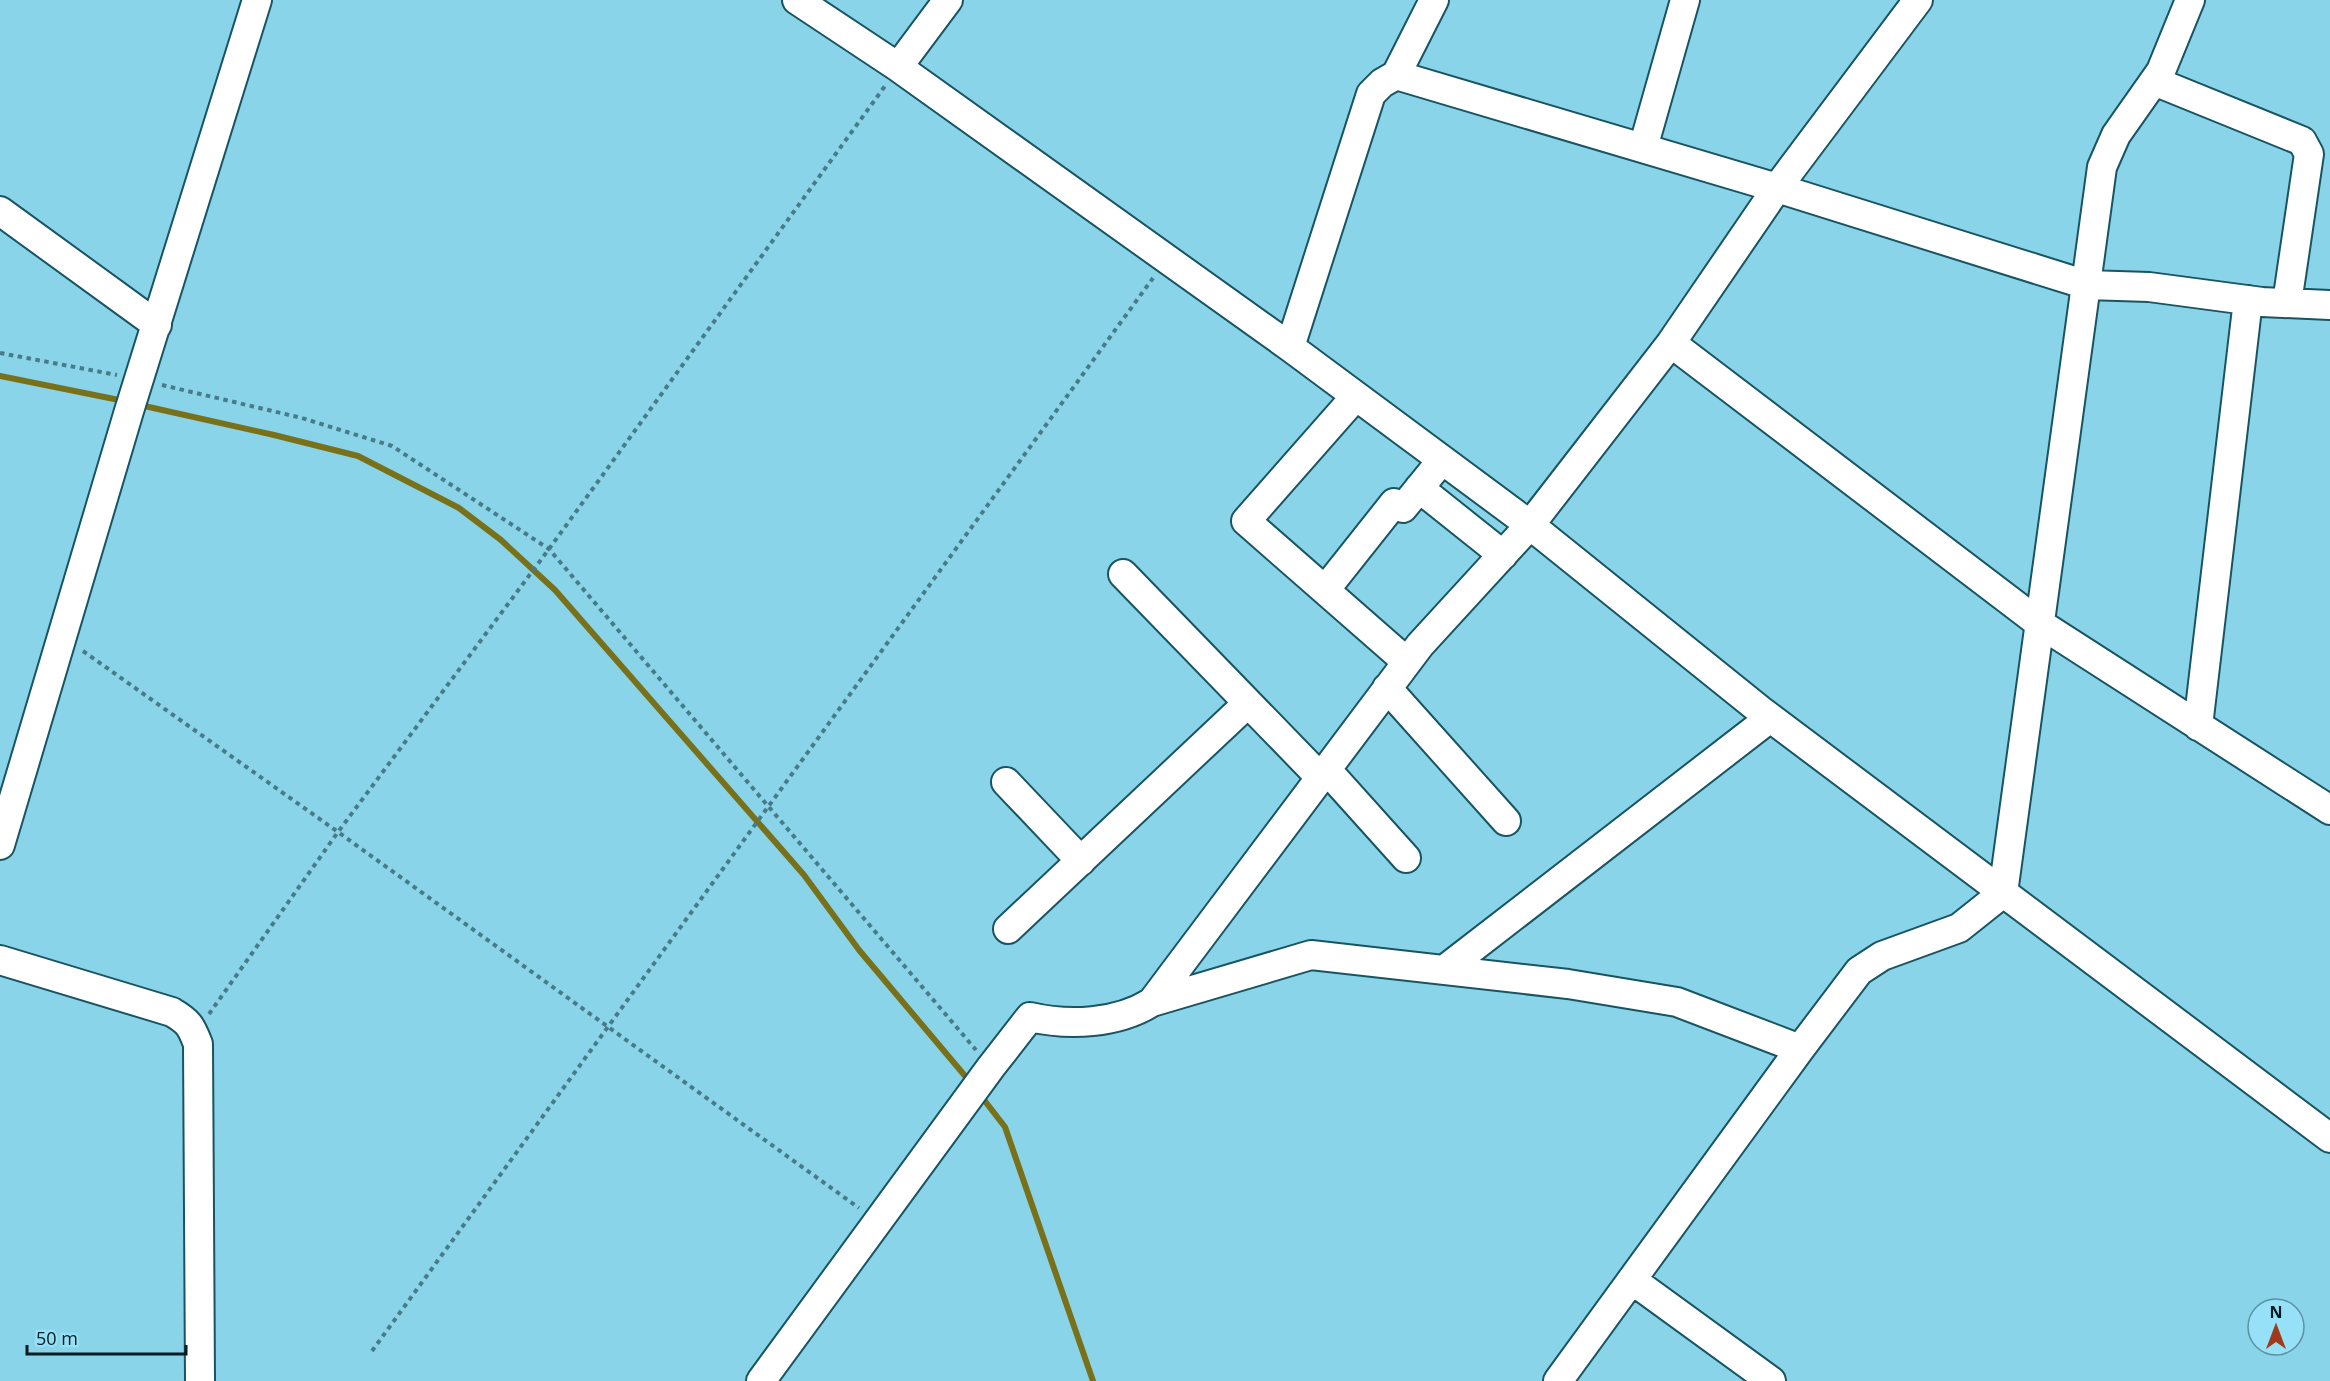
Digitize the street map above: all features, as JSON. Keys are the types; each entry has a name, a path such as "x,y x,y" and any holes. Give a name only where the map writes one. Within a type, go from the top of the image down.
{"street":[{"path":"0,845 129,411 257,0"},
{"path":"797,0 898,67 1290,347 1530,525 1770,717 2330,1138"},
{"path":"898,67 948,0"},
{"path":"1290,347 1371,94 1382,83 1396,75 1434,0"},
{"path":"1643,148 1685,0"},
{"path":"1152,1002 1420,645 1530,525 1671,343 1777,188 1918,0"},
{"path":"1558,1381 1859,971 1882,956 1959,928 2003,893 2102,167 2116,135 2161,71 2190,0"},
{"path":"1396,75 1777,188 2087,285 2149,287 2248,300 2330,305"},
{"path":"2154,81 2302,141 2309,154 2287,303"},
{"path":"0,211 157,325"},
{"path":"2198,726 2248,300"},
{"path":"1671,343 2039,623 2330,810"},
{"path":"1356,396 1246,521 1407,662"},
{"path":"1325,590 1394,503 1403,508 1442,460"},
{"path":"1419,488 1503,555"},
{"path":"1123,574 1248,703 1323,773 1406,858"},
{"path":"1388,688 1506,821"},
{"path":"1008,929 1248,703"},
{"path":"1444,970 1770,717"},
{"path":"1006,782 1081,861"},
{"path":"760,1381 991,1066 1030,1017 1050,1022 1104,1020 1138,1010 1152,1002 1311,955 1568,984 1677,1002 1800,1049"},
{"path":"0,960 172,1012 189,1022 198,1044 200,1381"},
{"path":"1632,1280 1771,1381"}],"path":[{"path":"194,1034 338,832 531,574 898,67"},
{"path":"372,1351 1167,259"},
{"path":"0,353 139,380 303,418 392,446 549,549 991,1066"},
{"path":"62,637 338,832 878,1221"}],"waterway":[{"path":"0,376 124,401"},
{"path":"140,405 358,456 459,508 501,540 555,590 804,875 859,950 971,1083"},
{"path":"981,1096 1005,1127 1093,1381"}]}
